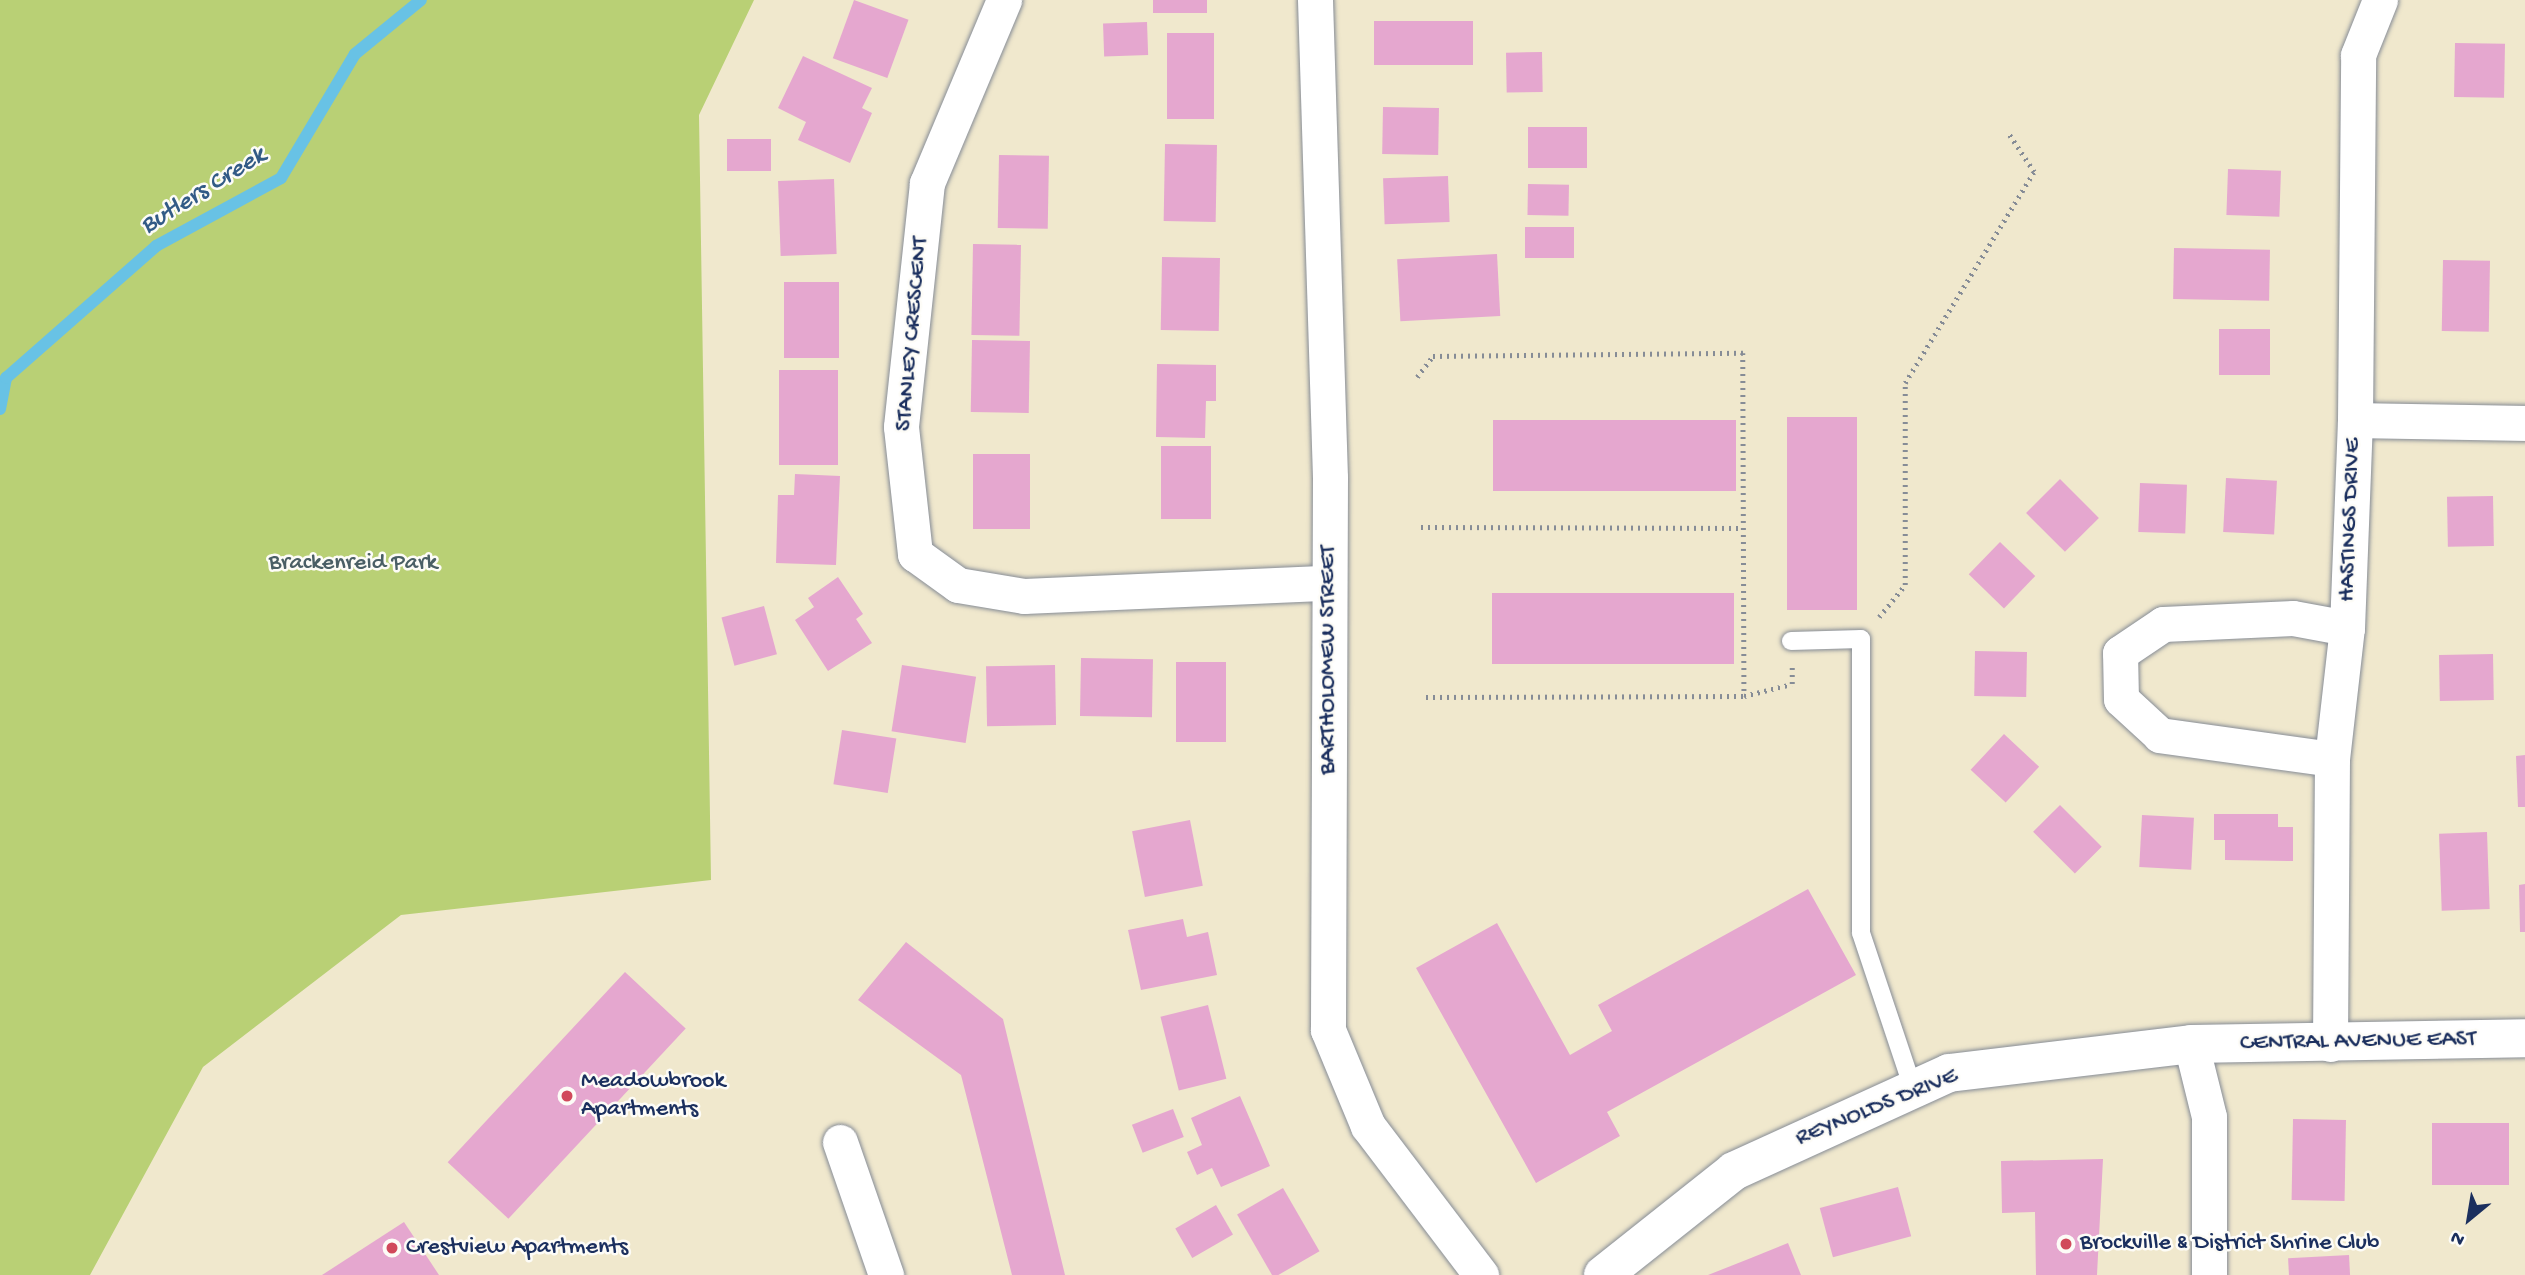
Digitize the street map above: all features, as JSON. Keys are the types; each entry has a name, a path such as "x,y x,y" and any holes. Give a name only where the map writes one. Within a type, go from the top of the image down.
{"street":[{"name":"STANLEY CRESCENT","path":"1004,0 927,183 901,427 915,554 958,585 1024,596 1326,583"},
{"name":"BARTHOLOMEW STREET","path":"1315,0 1330,478 1326,583 1328,1030 1368,1126 1481,1275"},
{"name":"HASTINGS DRIVE","path":"2330,1044 2332,759 2347,628 2355,420 2358,55 2379,0"},
{"path":"2355,420 2525,422"},
{"path":"2332,759 2160,735 2121,699 2120,653 2163,624 2293,618 2347,628"},
{"name":"CENTRAL AVENUE EAST","path":"2191,1044 2330,1044 2525,1038"},
{"path":"2191,1044 2209,1117 2209,1275"},
{"name":"REYNOLDS DRIVE","path":"1603,1275 1734,1171 1949,1073 2191,1044"},
{"path":"840,1142 886,1275"}],"lane":[{"path":"1791,641 1861,639 1861,933 1913,1088"}],"path":[{"path":"1861,639 1905,585 1905,383 2035,172 2008,132"},
{"path":"1417,377 1433,356 1743,353 1744,696"},
{"path":"1422,527 1743,528"},
{"path":"1426,697 1744,696 1791,684 1791,641"}],"green space":[{"name":"Brackenreid Park","path":"0,0 754,0 699,115 711,880 401,915 203,1067 90,1275 0,1275"}],"building":[{"path":"854,0 909,20 887,78 833,58"},
{"path":"1153,0 1207,0 1207,13 1153,13"},
{"path":"1374,21 1473,21 1473,65 1374,65"},
{"path":"1147,22 1148,55 1104,57 1103,24"},
{"path":"1167,33 1214,33 1214,119 1167,119"},
{"path":"2455,43 2505,44 2504,98 2454,97"},
{"path":"1542,52 1543,92 1507,93 1506,53"},
{"path":"803,56 872,88 862,108 872,113 850,163 798,140 806,122 778,108"},
{"path":"1383,107 1439,108 1438,155 1382,154"},
{"path":"1528,127 1587,127 1587,168 1528,168"},
{"path":"727,139 771,139 771,171 727,171"},
{"path":"1165,144 1217,145 1216,222 1164,221"},
{"path":"999,155 1049,156 1048,229 998,228"},
{"path":"2228,169 2281,171 2279,217 2226,215"},
{"path":"1448,176 1450,222 1385,224 1383,178"},
{"path":"834,179 837,254 781,256 778,181"},
{"path":"1528,184 1569,185 1568,216 1527,215"},
{"path":"1525,227 1574,227 1574,258 1525,258"},
{"path":"973,244 1021,245 1019,336 971,335"},
{"path":"2174,248 2270,250 2269,301 2173,299"},
{"path":"1497,254 1500,316 1400,321 1397,259"},
{"path":"1162,257 1220,258 1219,331 1161,330"},
{"path":"2443,260 2490,261 2489,332 2442,331"},
{"path":"784,282 839,282 839,358 784,358"},
{"path":"2219,329 2270,329 2270,375 2219,375"},
{"path":"972,340 1030,341 1029,413 971,412"},
{"path":"1157,364 1216,365 1216,401 1206,401 1205,438 1156,437"},
{"path":"779,370 838,370 838,465 779,465"},
{"path":"1787,417 1857,417 1857,610 1787,610"},
{"path":"1493,420 1736,420 1736,491 1493,491"},
{"path":"1161,446 1211,446 1211,519 1161,519"},
{"path":"973,454 1030,454 1030,529 973,529"},
{"path":"795,474 840,476 836,565 776,563 778,495 794,495"},
{"path":"2226,478 2277,481 2274,535 2223,532"},
{"path":"2060,479 2099,518 2065,552 2026,513"},
{"path":"2140,483 2187,485 2185,534 2138,532"},
{"path":"2493,496 2494,546 2448,547 2447,497"},
{"path":"2000,542 2035,576 2004,608 1969,574"},
{"path":"838,577 863,614 856,619 872,643 828,671 795,620 814,607 808,598"},
{"path":"1492,593 1734,593 1734,664 1492,664"},
{"path":"764,606 777,654 734,666 721,617"},
{"path":"1975,651 2027,652 2026,697 1974,696"},
{"path":"2493,654 2494,700 2440,701 2439,655"},
{"path":"1081,658 1153,659 1152,717 1080,716"},
{"path":"1176,662 1226,662 1226,742 1176,742"},
{"path":"902,665 976,677 966,743 892,731"},
{"path":"1055,665 1056,725 987,726 986,666"},
{"path":"842,730 896,739 888,793 833,784"},
{"path":"2004,734 2039,767 2006,803 1971,770"},
{"path":"2525,755 2525,807 2518,807 2516,756"},
{"path":"2060,805 2102,847 2075,874 2033,832"},
{"path":"2214,814 2278,814 2278,827 2293,827 2293,861 2225,860 2225,840 2214,840"},
{"path":"2142,815 2194,818 2191,870 2139,867"},
{"path":"1190,820 1203,886 1145,897 1132,831"},
{"path":"2487,832 2490,909 2442,911 2439,834"},
{"path":"2525,884 2525,932 2520,932 2519,885"},
{"path":"1808,889 1856,975 1607,1112 1620,1136 1536,1183 1416,968 1497,923 1570,1055 1612,1031 1598,1005"},
{"path":"1183,919 1187,937 1208,932 1217,975 1141,990 1128,930"},
{"path":"906,942 1003,1019 1065,1275 1012,1275 961,1075 858,1000"},
{"name":"Meadowbrook Apartments","path":"625,972 686,1029 508,1219 448,1162"},
{"path":"1208,1005 1226,1079 1179,1091 1160,1017"},
{"path":"1240,1096 1270,1166 1221,1187 1212,1168 1197,1175 1187,1152 1202,1145 1191,1118"},
{"path":"1173,1109 1184,1137 1143,1153 1132,1125"},
{"path":"2293,1119 2346,1120 2345,1201 2292,1200"},
{"path":"2432,1123 2509,1123 2509,1185 2432,1185"},
{"name":"Brockville & District Shrine Club","path":"2103,1159 2097,1275 2036,1275 2035,1212 2002,1213 2001,1161"},
{"path":"1898,1187 1911,1236 1833,1257 1820,1208"},
{"path":"1283,1188 1320,1251 1278,1275 1272,1275 1237,1214"},
{"path":"1216,1205 1233,1234 1192,1258 1175,1228"},
{"name":"Crestview Apartments","path":"404,1222 439,1275 322,1275"},
{"path":"1788,1243 1801,1275 1708,1275 1751,1258"},
{"path":"2349,1255 2350,1275 2289,1275 2288,1258"}],"waterway":[{"name":"Butlers Creek","path":"0,409 6,378 156,246 281,178 355,54 421,0"}],"place":[{"name":"Meadowbrook Apartments","path":"567,1096"},
{"name":"Brockville & District Shrine Club","path":"2066,1244"},
{"name":"Crestview Apartments","path":"392,1248"}]}
